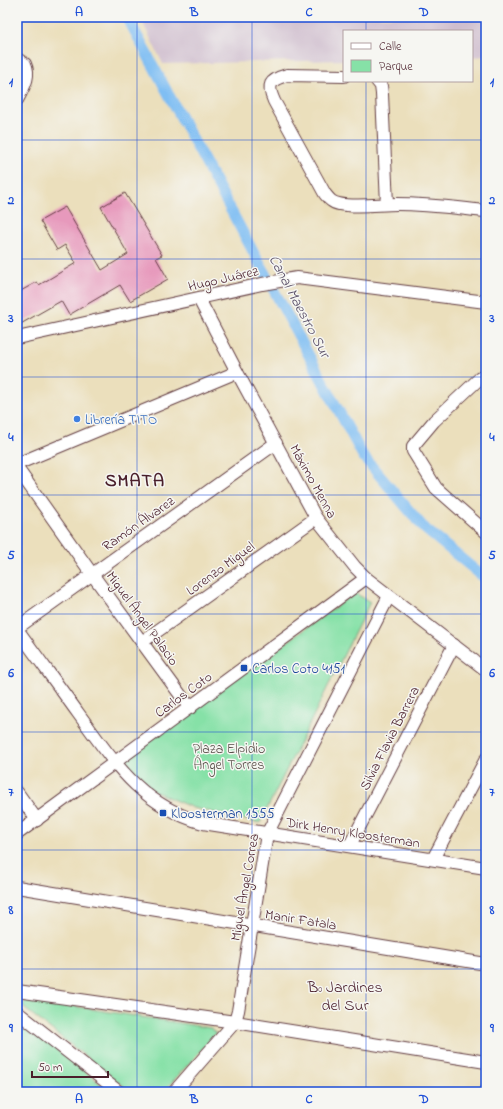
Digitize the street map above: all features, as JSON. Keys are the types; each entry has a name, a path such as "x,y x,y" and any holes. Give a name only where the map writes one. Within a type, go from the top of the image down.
{"street":[{"path":"17,100 27,80 28,73 24,64 18,60"},
{"path":"343,76 287,75 278,77 270,86 270,91 325,194 331,201 347,206 424,204 486,212"},
{"path":"378,82 381,86 382,94 387,204"},
{"name":"Hugo Juárez","path":"17,338 200,299 262,284 297,278 486,302"},
{"name":"Máximo Menna","path":"200,299 237,372 316,518 355,567 366,578 486,670"},
{"path":"17,464 237,372"},
{"path":"486,375 480,378 434,421 413,446 412,451 436,488 486,532"},
{"name":"Ramón Álvarez","path":"17,628 276,444"},
{"name":"Miguel Ángel Palacio","path":"17,468 190,708"},
{"name":"Lorenzo Miguel","path":"142,642 316,518"},
{"name":"Carlos Coto","path":"17,834 366,578"},
{"name":"Miguel Ángel Correa","path":"174,1092 235,1022 253,926 267,834 389,596"},
{"name":"Dirk Henry Kloosterman","path":"17,628 114,763 154,801 186,818 203,823 267,834 350,845 486,868"},
{"name":"Silvia Flavia Barrera","path":"350,845 454,645"},
{"path":"433,859 486,759"},
{"path":"17,792 37,820"},
{"name":"Manir Fatala","path":"17,887 486,964"},
{"path":"17,990 235,1022 486,1062"},
{"path":"17,1012 118,1092"}],"shaded area":[{"path":"140,17 486,17 486,56 473,57 473,30 343,30 343,60 163,64"}],"green space":[{"name":"Plaza Elpidio Ángel Torres","path":"355,593 370,602 260,823 193,808 149,789 123,760"},
{"path":"28,999 211,1028 216,1034 163,1092 131,1092 24,1008 23,1004"},
{"path":"17,1018 111,1092 17,1092"}],"building":[{"path":"125,193 162,255 156,258 168,279 130,301 120,285 69,315 61,301 17,326 17,293 37,282 39,285 76,263 65,245 57,250 40,221 65,207 102,270 128,254 101,207"}],"waterway":[{"name":"Canal Maestro Sur","path":"127,17 363,456 424,528 486,579"}],"place":[{"name":"Librería TITO","path":"77,419"},
{"name":"Carlos Coto 4151","path":"244,668"},
{"name":"Kloosterman 1555","path":"163,813"}],"district":[{"name":"SMATA","path":"135,480"},
{"name":"Bº Jardines del Sur","path":"345,995"}]}
